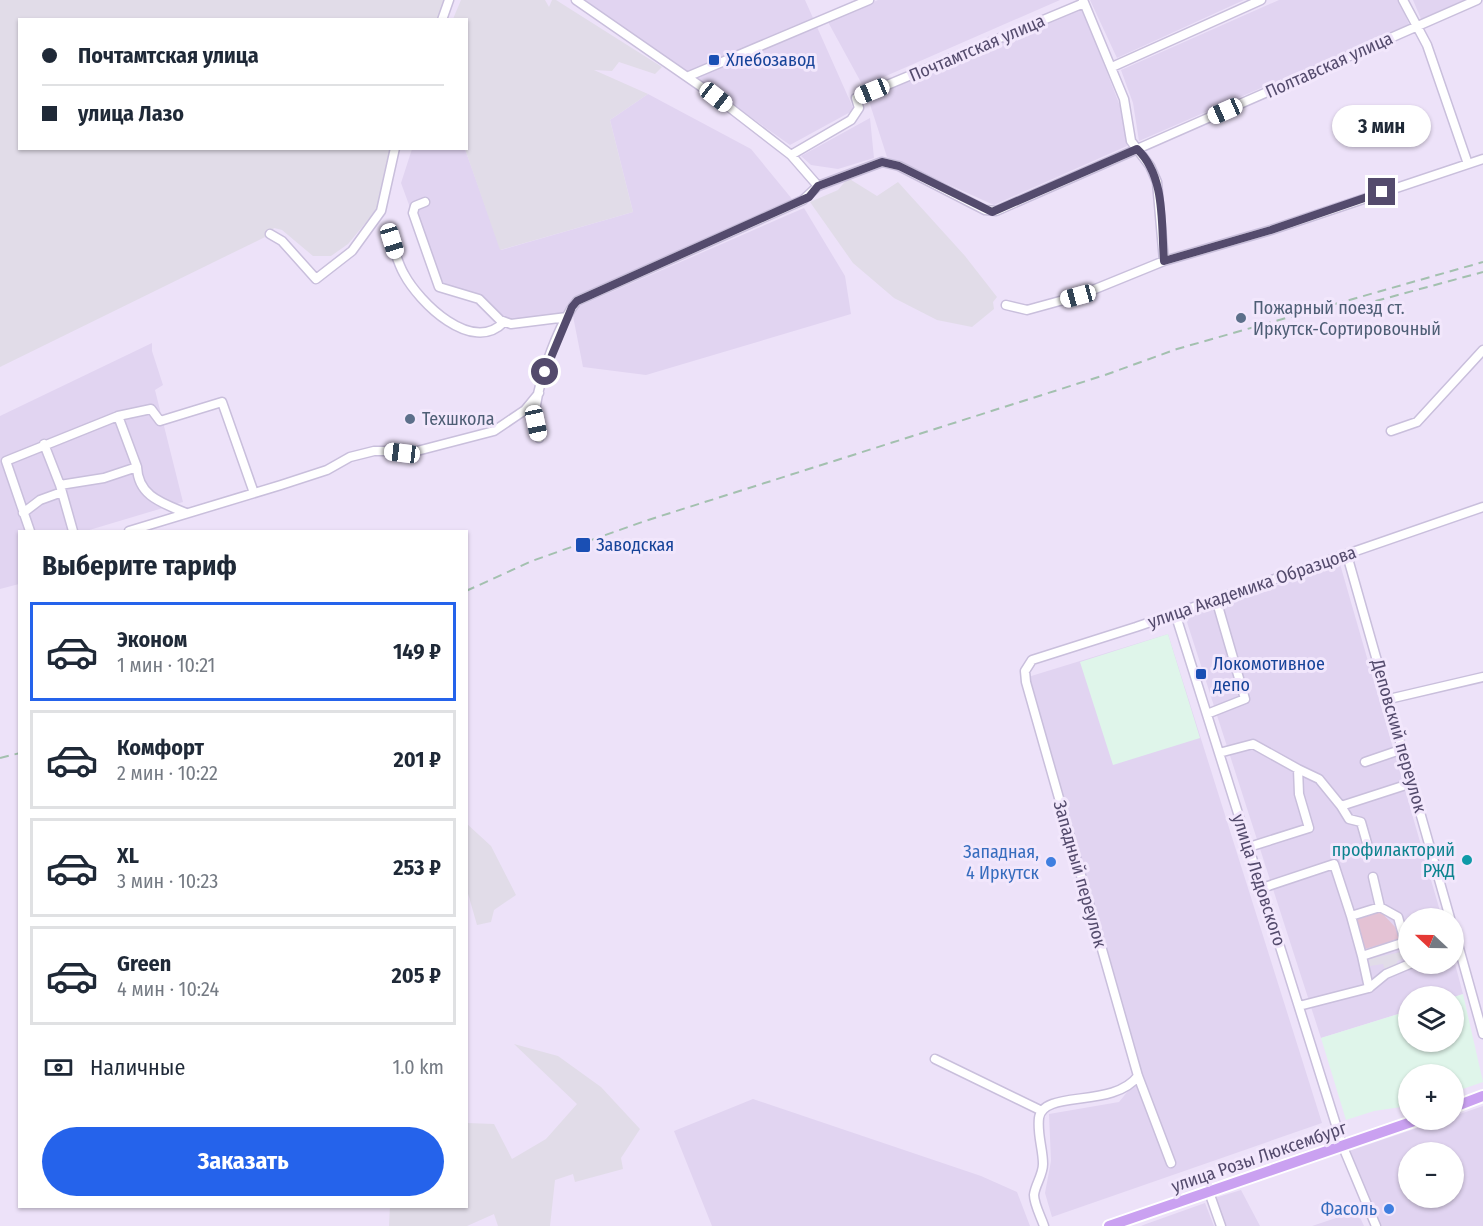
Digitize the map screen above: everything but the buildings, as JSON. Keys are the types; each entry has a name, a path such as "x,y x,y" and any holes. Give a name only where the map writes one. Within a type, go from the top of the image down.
{"main road":[{"path":"1464,1103 1483,1096"},
{"name":"улица Розы Люксембург","path":"1108,1226 1398,1127"}],"street":[{"path":"443,18 449,0"},
{"path":"539,438 536,423 539,393 547,366 567,317 577,301 809,197 818,186 791,155 689,76 576,0"},
{"path":"689,76 869,0"},
{"path":"1112,67 1261,0"},
{"path":"1403,0 1427,45 1468,164"},
{"name":"Полтавская улица","path":"818,186 882,162 899,166 985,210 996,211 1477,0"},
{"path":"1084,1 1124,99 1127,126 1137,149 1150,166 1157,182 1164,261"},
{"name":"Почтамтская улица","path":"791,155 850,120 859,108 856,98 1084,1"},
{"path":"270,234 282,241 316,279 351,251 381,211 395,150"},
{"path":"1006,305 1027,310 1078,296 1164,261 1271,230 1483,159"},
{"path":"426,202 415,206 412,212 436,283 447,291 479,299 504,322 511,324 567,317"},
{"path":"388,230 403,273 439,315 455,325 480,333 495,330 504,322"},
{"path":"1391,431 1417,422 1483,350"},
{"path":"132,530 327,470 350,457 374,451 417,451 494,431 525,410 539,393"},
{"path":"30,530 4,464 8,458 118,416 151,409 160,421 222,402 254,493"},
{"path":"118,416 137,467 138,480 145,492 186,513"},
{"path":"44,444 74,530"},
{"path":"23,513 40,500 61,489 137,467"},
{"name":"улица Академика Образцова","path":"1025,671 1032,660 1483,507"},
{"name":"Деповский переулок","path":"1347,555 1447,908"},
{"path":"1207,714 1245,699 1216,599"},
{"name":"улица Ледовского","path":"1175,613 1343,1147 1377,1226"},
{"name":"Западный переулок","path":"1025,671 1032,705 1138,1076 1171,1163"},
{"path":"1389,699 1483,677"},
{"path":"1219,753 1253,744 1323,783 1349,819 1361,822 1367,843"},
{"path":"1365,762 1403,749"},
{"path":"1249,847 1309,828 1299,794 1298,769"},
{"path":"1341,806 1412,783"},
{"path":"1262,888 1334,864 1351,916 1369,988"},
{"path":"1373,877 1380,907 1398,918"},
{"path":"1351,916 1380,907"},
{"path":"1362,956 1398,944"},
{"path":"1464,966 1483,1034"},
{"path":"1299,1006 1369,988 1386,974 1398,969"},
{"path":"935,1059 1042,1111"},
{"path":"1044,1226 1034,1196 1043,1166 1039,1116 1045,1106 1058,1101 1091,1099 1117,1092 1131,1085 1138,1076"},
{"path":"1209,1192 1221,1226"}],"shaded area":[{"path":"0,0 445,0 439,18 18,18 18,150 391,150 377,209 348,244 331,256 313,256 282,230 274,228 267,236 0,367"},
{"path":"461,0 545,0 549,7 552,0 556,0 662,67 655,74 619,62 612,71 594,70 648,94 610,120 633,212 500,250 465,150 468,150 468,18 453,18"},
{"path":"585,0 805,0 854,110 790,145"},
{"path":"878,0 1060,0 863,86 828,22"},
{"path":"1090,0 1244,0 1117,58"},
{"path":"1279,0 1399,0 1409,24 1139,141 1133,103 1121,70"},
{"path":"1413,0 1464,0 1421,19"},
{"path":"1082,8 1120,106 1127,146 994,205 887,157 868,98"},
{"path":"648,94 751,149 792,199 572,298 560,316 499,328 476,297 437,281 401,183 412,150 465,150 501,250 633,212 610,120"},
{"path":"870,118 874,158 838,169 811,165 801,156"},
{"path":"848,178 877,196 898,182 965,256 997,297 993,302 994,309 972,327 937,320 894,298 853,263 810,202 838,190"},
{"path":"804,208 845,276 851,314 646,375 583,367 573,316 575,308"},
{"path":"152,343 152,351 163,385 155,390 183,502 89,530 18,530 18,584 0,589 0,416"},
{"path":"1340,564 1439,908 1398,908 1398,974 1458,974 1461,986 1398,986 1398,1014 1321,1038 1185,616"},
{"path":"1168,634 1322,1123 1052,1217 1045,1193 1051,1161 1049,1114 1119,1102 1141,1075 1028,677"},
{"path":"1168,634 1200,738 1113,765 1080,662"},
{"path":"468,825 491,846 516,895 494,910 491,922 477,925 468,894"},
{"path":"1379,910 1397,929 1398,939 1365,949 1356,918"},
{"path":"1398,953 1398,967 1385,970 1383,964 1370,966 1369,959"},
{"path":"1464,998 1483,1082 1464,1089 1464,1064 1398,1064 1398,1107 1374,1111 1346,1120 1321,1038 1398,1014 1398,1052 1464,1052"},
{"path":"514,1044 558,1056 601,1087 640,1129 621,1158 623,1169 575,1182 573,1174 555,1180 550,1226 498,1226 494,1214 467,1226 389,1226 390,1208 468,1208 468,1123 494,1124 512,1159 546,1139 577,1104"},
{"path":"753,1099 981,1176 1017,1192 1030,1226 712,1226 674,1131"},
{"path":"1483,1106 1483,1226 1380,1226 1349,1151 1411,1130 1464,1130 1464,1113"},
{"path":"1241,1190 1260,1226 1224,1226 1215,1198"},
{"path":"1205,1203 1214,1226 1141,1226 1146,1224"},
{"path":"1357,1211 1364,1226 1312,1226"}],"railway":[{"path":"468,590 532,561 645,521 1105,375 1177,349 1483,262"},
{"path":"1361,305 1483,272"},
{"path":"0,758 18,754"}],"place":[{"name":"Хлебозавод","path":"714,60"},
{"name":"Пожарный поезд ст. Иркутск-Сортировочный","path":"1241,318"},
{"name":"Техшкола","path":"410,419"},
{"name":"Заводская","path":"583,545"},
{"name":"Локомотивное депо","path":"1201,674"},
{"name":"профилакторий РЖД","path":"1467,860"},
{"name":"Западная, 4 Иркутск","path":"1051,862"},
{"name":"Фасоль","path":"1389,1209"}],"route":[{"path":"545,372 572,307 577,301 809,197 818,186 882,162 899,166 992,212 1137,149 1150,166 1157,182 1164,261 1271,230 1382,192"}]}
